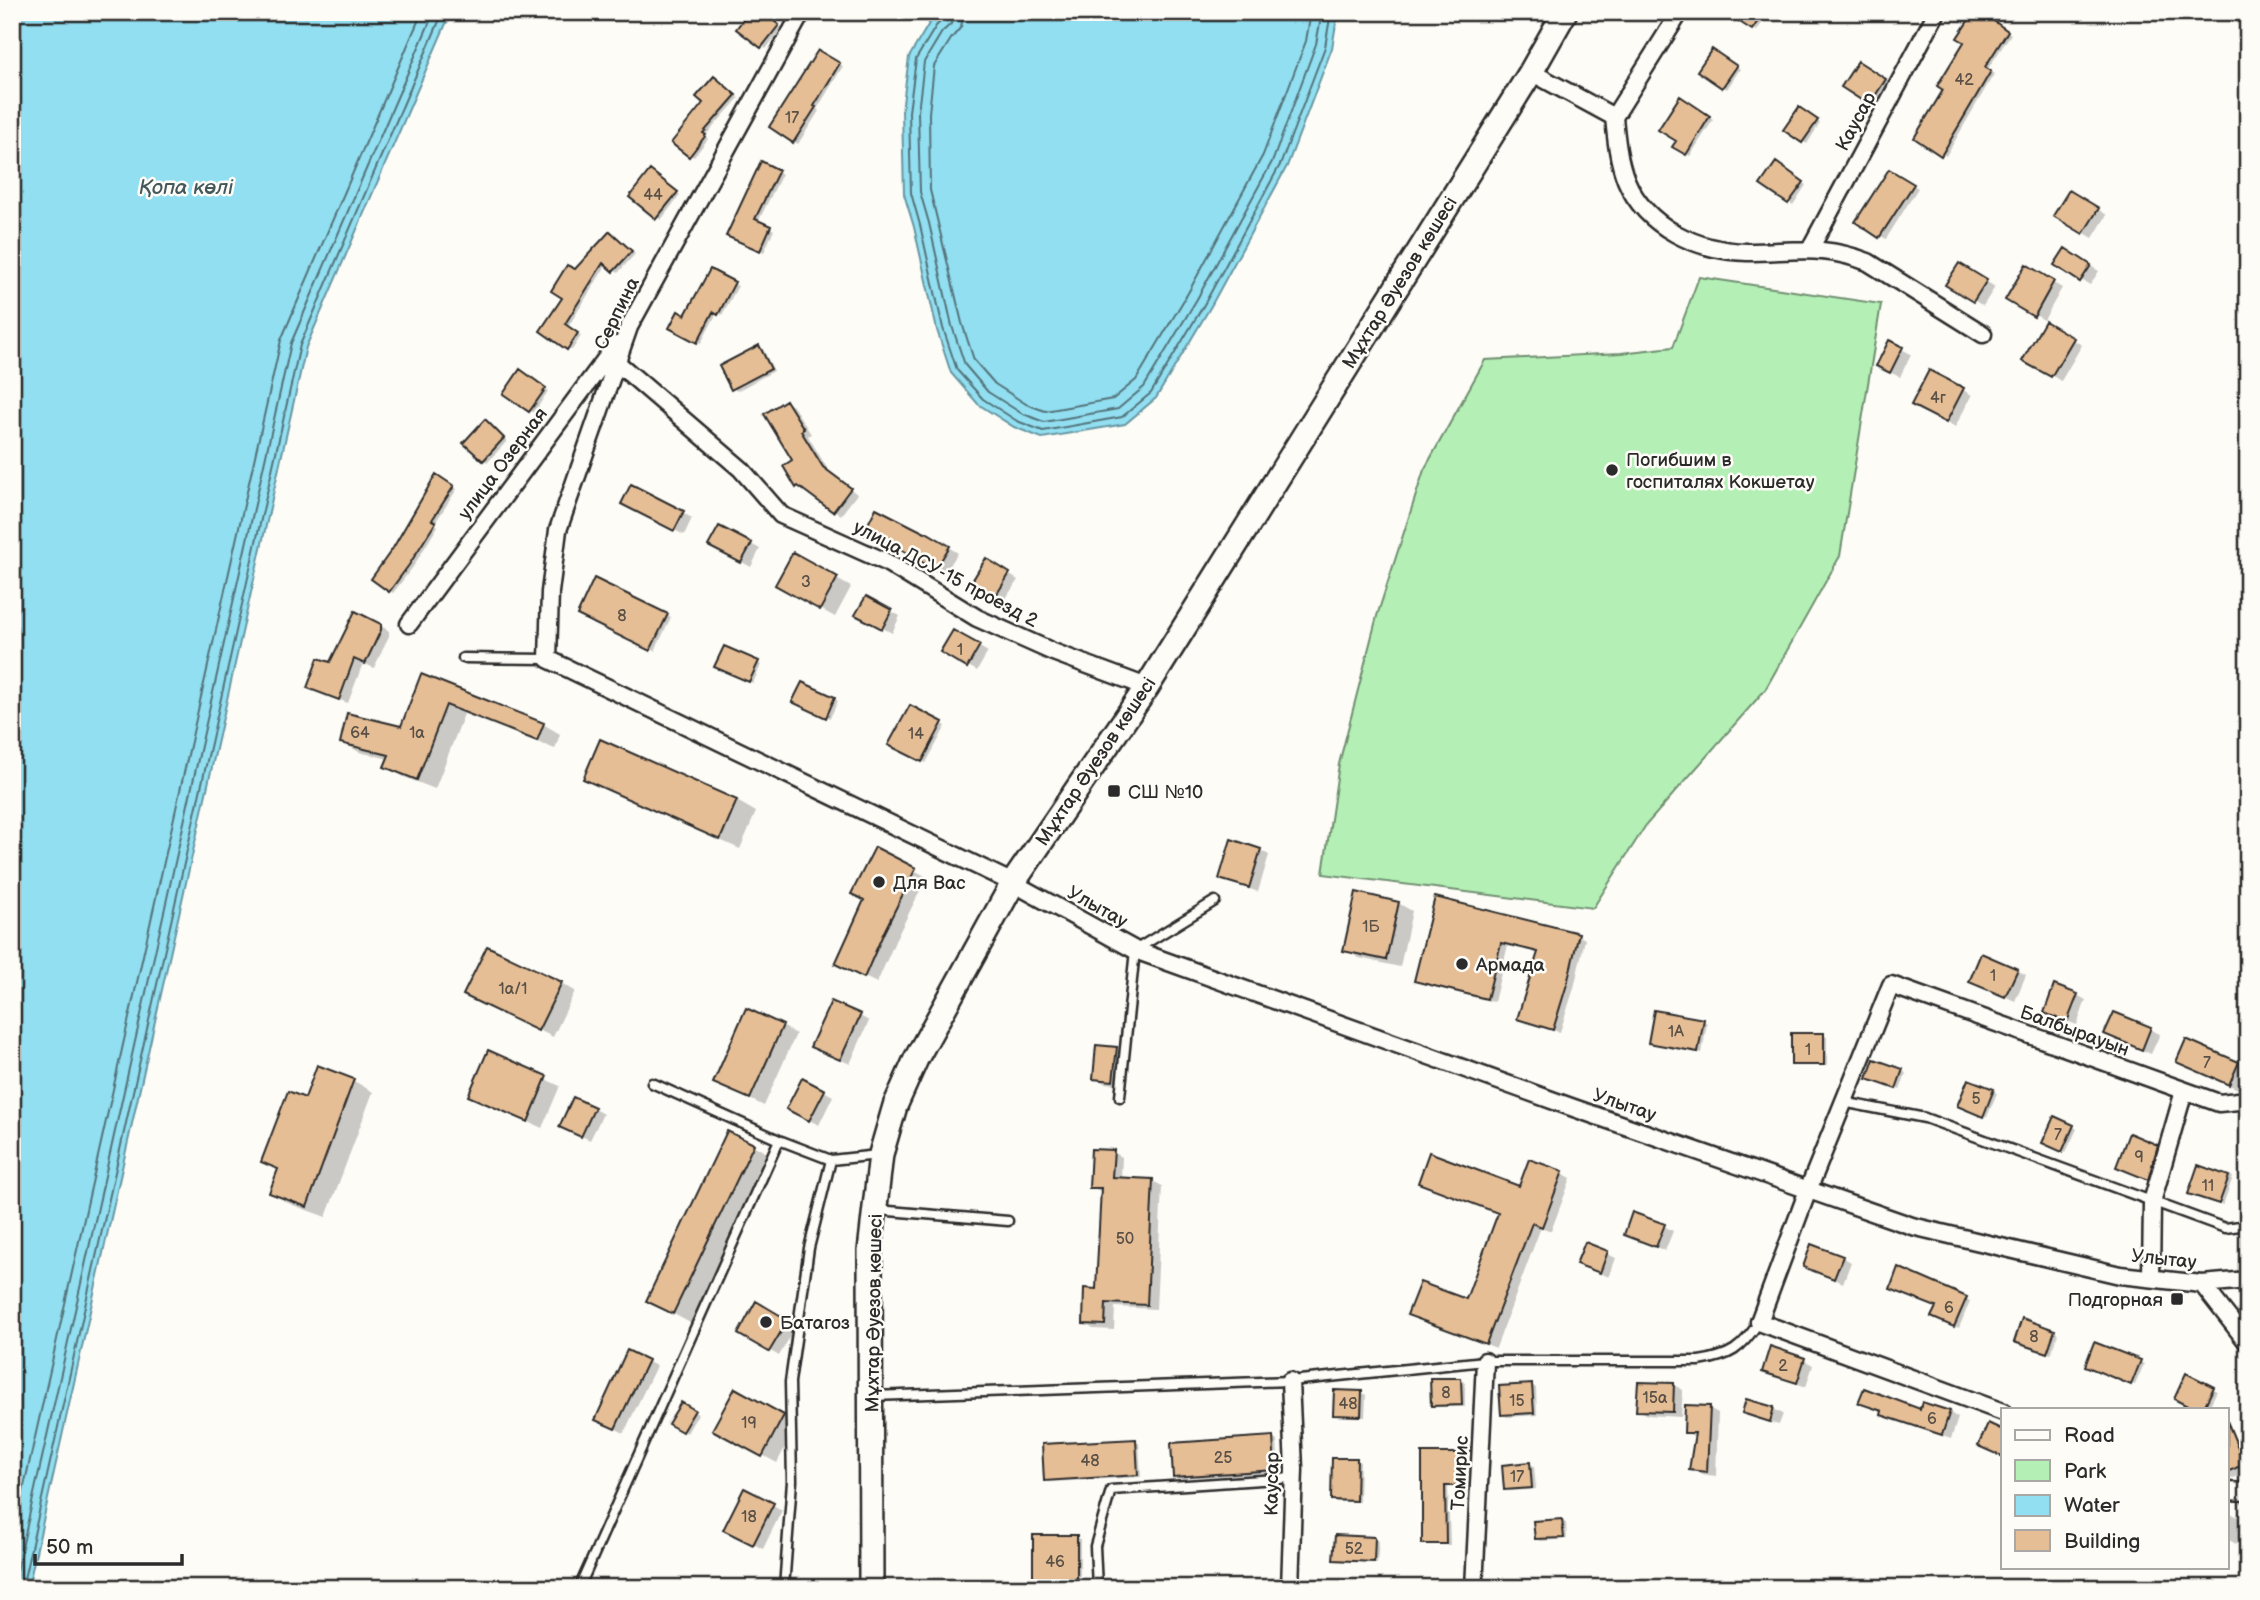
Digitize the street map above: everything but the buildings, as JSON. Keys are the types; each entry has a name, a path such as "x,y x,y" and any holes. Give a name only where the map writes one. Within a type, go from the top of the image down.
{"main road":[{"name":"Мұхтар Әуезов көшесі","path":"871,1588 870,1286 874,1209 881,1154 895,1106 916,1059 1013,883 1147,687 1531,72 1565,12"}],"street":[{"name":"Серпина","path":"548,659 550,592 558,530 615,361 629,327 802,12"},
{"path":"1680,12 1614,117 1625,179 1637,200 1653,218 1676,235 1723,250 1746,252 1810,249 1847,254 1868,262 1983,334"},
{"name":"Каусар","path":"1810,249 1937,12"},
{"path":"1531,72 1614,117"},
{"name":"улица Озерная","path":"409,624 629,327"},
{"name":"улица ДСУ-15 проезд 2","path":"615,361 741,469 781,515 887,562 977,618 1053,652 1147,687"},
{"path":"548,659 1013,883"},
{"name":"Улытау","path":"1013,883 1135,950 1912,1226 2120,1275 2202,1284 2248,1280"},
{"name":"Балбырауын","path":"1843,1102 1891,985 2219,1103 2248,1100"},
{"path":"2151,1278 2152,1202 2184,1091"},
{"path":"1843,1102 1759,1322 2001,1411"},
{"path":"2202,1284 2248,1343"},
{"name":"Томирис","path":"1474,1588 1485,1361"},
{"name":"Каусар","path":"1290,1381 1293,1478 1290,1588"},
{"path":"2228,1491 2248,1492"}],"lane":[{"path":"463,658 548,659"},
{"path":"1120,1097 1135,950 1215,901"},
{"path":"652,1083 779,1140 831,1160 881,1154"},
{"path":"1843,1102 1925,1118 2225,1228 2248,1225"},
{"path":"579,1588 779,1140"},
{"path":"784,1588 792,1481 790,1382 809,1248 831,1160"},
{"path":"874,1209 1008,1221"},
{"path":"870,1396 1290,1381 1485,1361 1699,1361 1717,1358 1736,1350 1748,1339 1759,1322"},
{"path":"1097,1588 1095,1546 1111,1490 1293,1478"}],"green space":[{"path":"1699,277 1881,304 1840,556 1765,690 1646,825 1593,908 1323,874 1339,764 1377,616 1424,470 1485,360 1621,353 1673,347"}],"water":[{"name":"Қопа көлі","path":"12,12 451,12 306,347 28,1588 12,1588"},
{"path":"941,12 1338,12 1332,48 1287,166 1211,306 1156,398 1125,424 1042,438 1014,427 978,404 951,373 937,330 904,194 902,111 909,57 930,22"}],"place":[{"name":"Погибшим в госпиталях Кокшетау","path":"1612,470"},
{"name":"СШ №10","path":"1114,791"},
{"name":"Для Вас","path":"879,882"},
{"name":"Армада","path":"1462,964"},
{"name":"Подгорная","path":"2177,1299"},
{"name":"Батагоз","path":"766,1322"}]}
